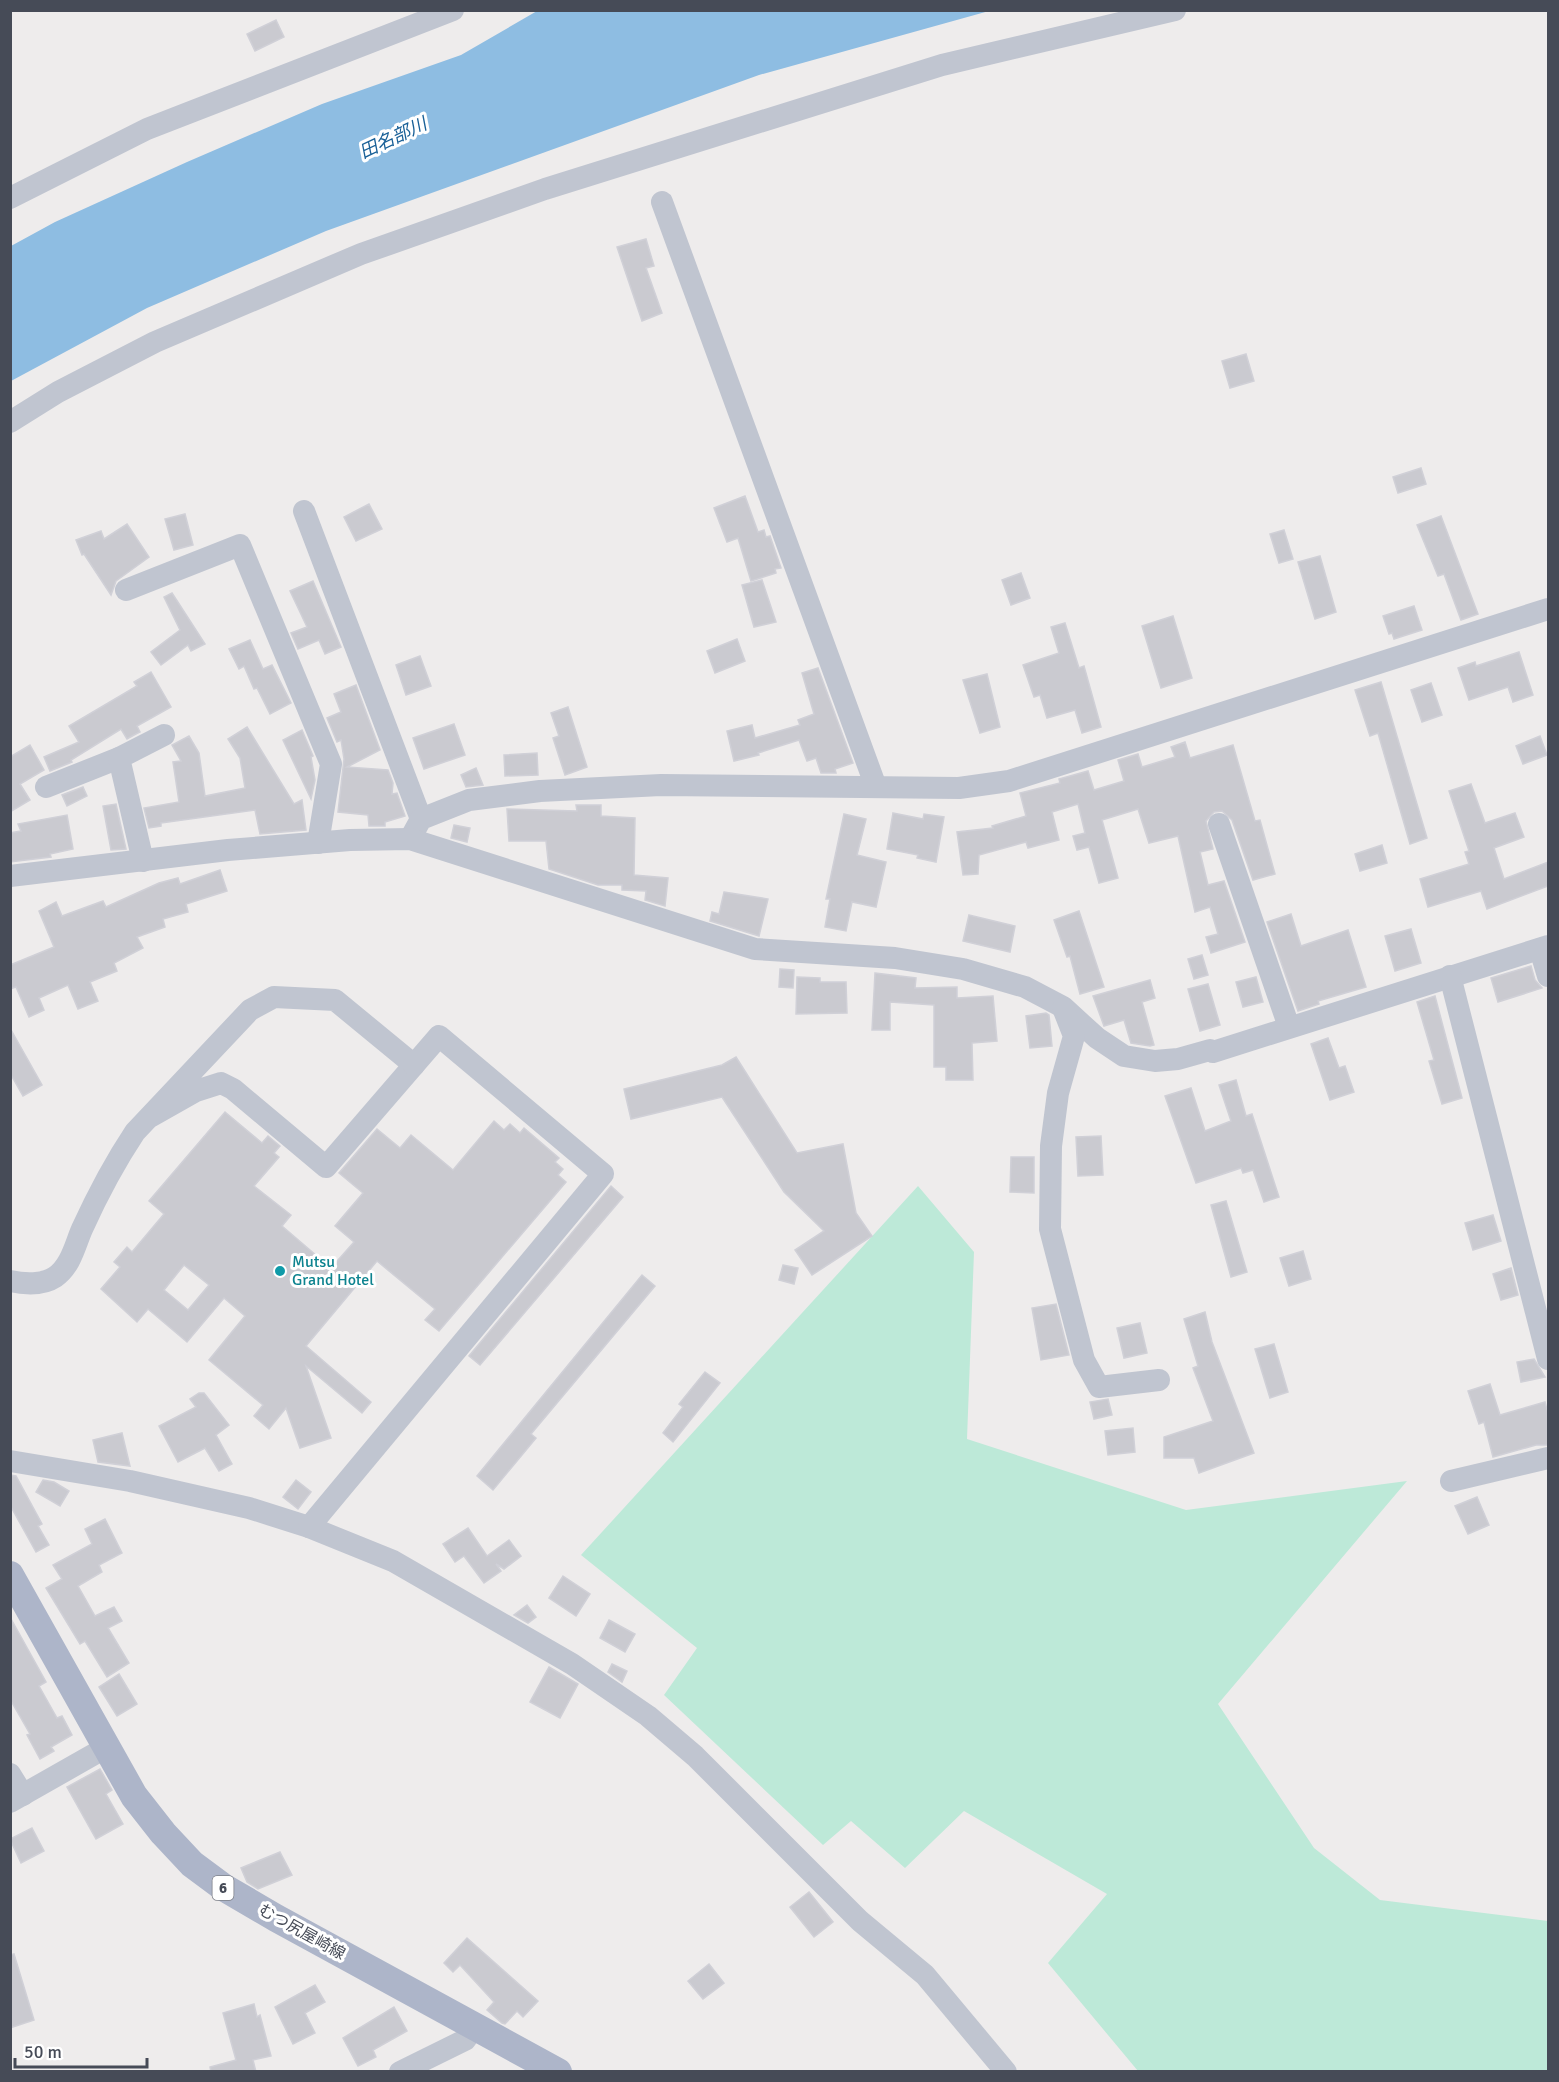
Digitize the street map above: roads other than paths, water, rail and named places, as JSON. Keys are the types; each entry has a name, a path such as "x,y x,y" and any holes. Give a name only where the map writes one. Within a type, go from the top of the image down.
{"main road":[{"name":"むつ尻屋崎線","path":"10,1575 105,1748 134,1796 163,1833 192,1864 223,1887 558,2072"}],"street":[{"path":"10,198 147,129 453,10"},
{"path":"10,422 58,392 155,342 372,250 546,189 942,65 1175,10"},
{"path":"662,202 876,787"},
{"path":"304,511 421,819"},
{"path":"126,590 240,545 331,764 318,843"},
{"path":"410,839 421,819 469,800 503,794 661,785 959,788 1009,781 1548,609"},
{"path":"46,787 119,758 164,735"},
{"path":"119,758 143,861"},
{"path":"1219,824 1289,1028"},
{"path":"10,876 318,843 410,839 755,949 895,958 963,969 1025,987 1063,1007 1098,1038 1124,1056 1155,1061 1178,1059 1210,1050 1213,1052 1544,948 1548,976"},
{"path":"1450,976 1548,1359"},
{"path":"10,1281 22,1284 40,1282 55,1277 69,1263 82,1229 120,1154 150,1117 243,1018 261,1002 274,997 335,1000 414,1065"},
{"path":"1063,1007 1074,1036 1058,1093 1051,1146 1050,1229 1065,1294 1084,1359 1099,1387 1159,1380"},
{"path":"150,1117 196,1091 221,1083 245,1098 326,1167 439,1036 603,1174 309,1527"},
{"path":"1451,1480 1548,1458"},
{"path":"10,1461 130,1481 249,1508 309,1527 393,1561 572,1665 648,1716 696,1756 860,1921 925,1975 1006,2072"},
{"path":"10,1774 17,1799 105,1748"},
{"path":"399,2072 465,2040 475,2026"}],"water":[{"name":"田名部川","path":"537,11 989,11 759,75 326,231 147,308 11,381 11,246 55,222 322,104 461,55"}],"place":[{"name":"Mutsu Grand Hotel","path":"280,1271"}]}
